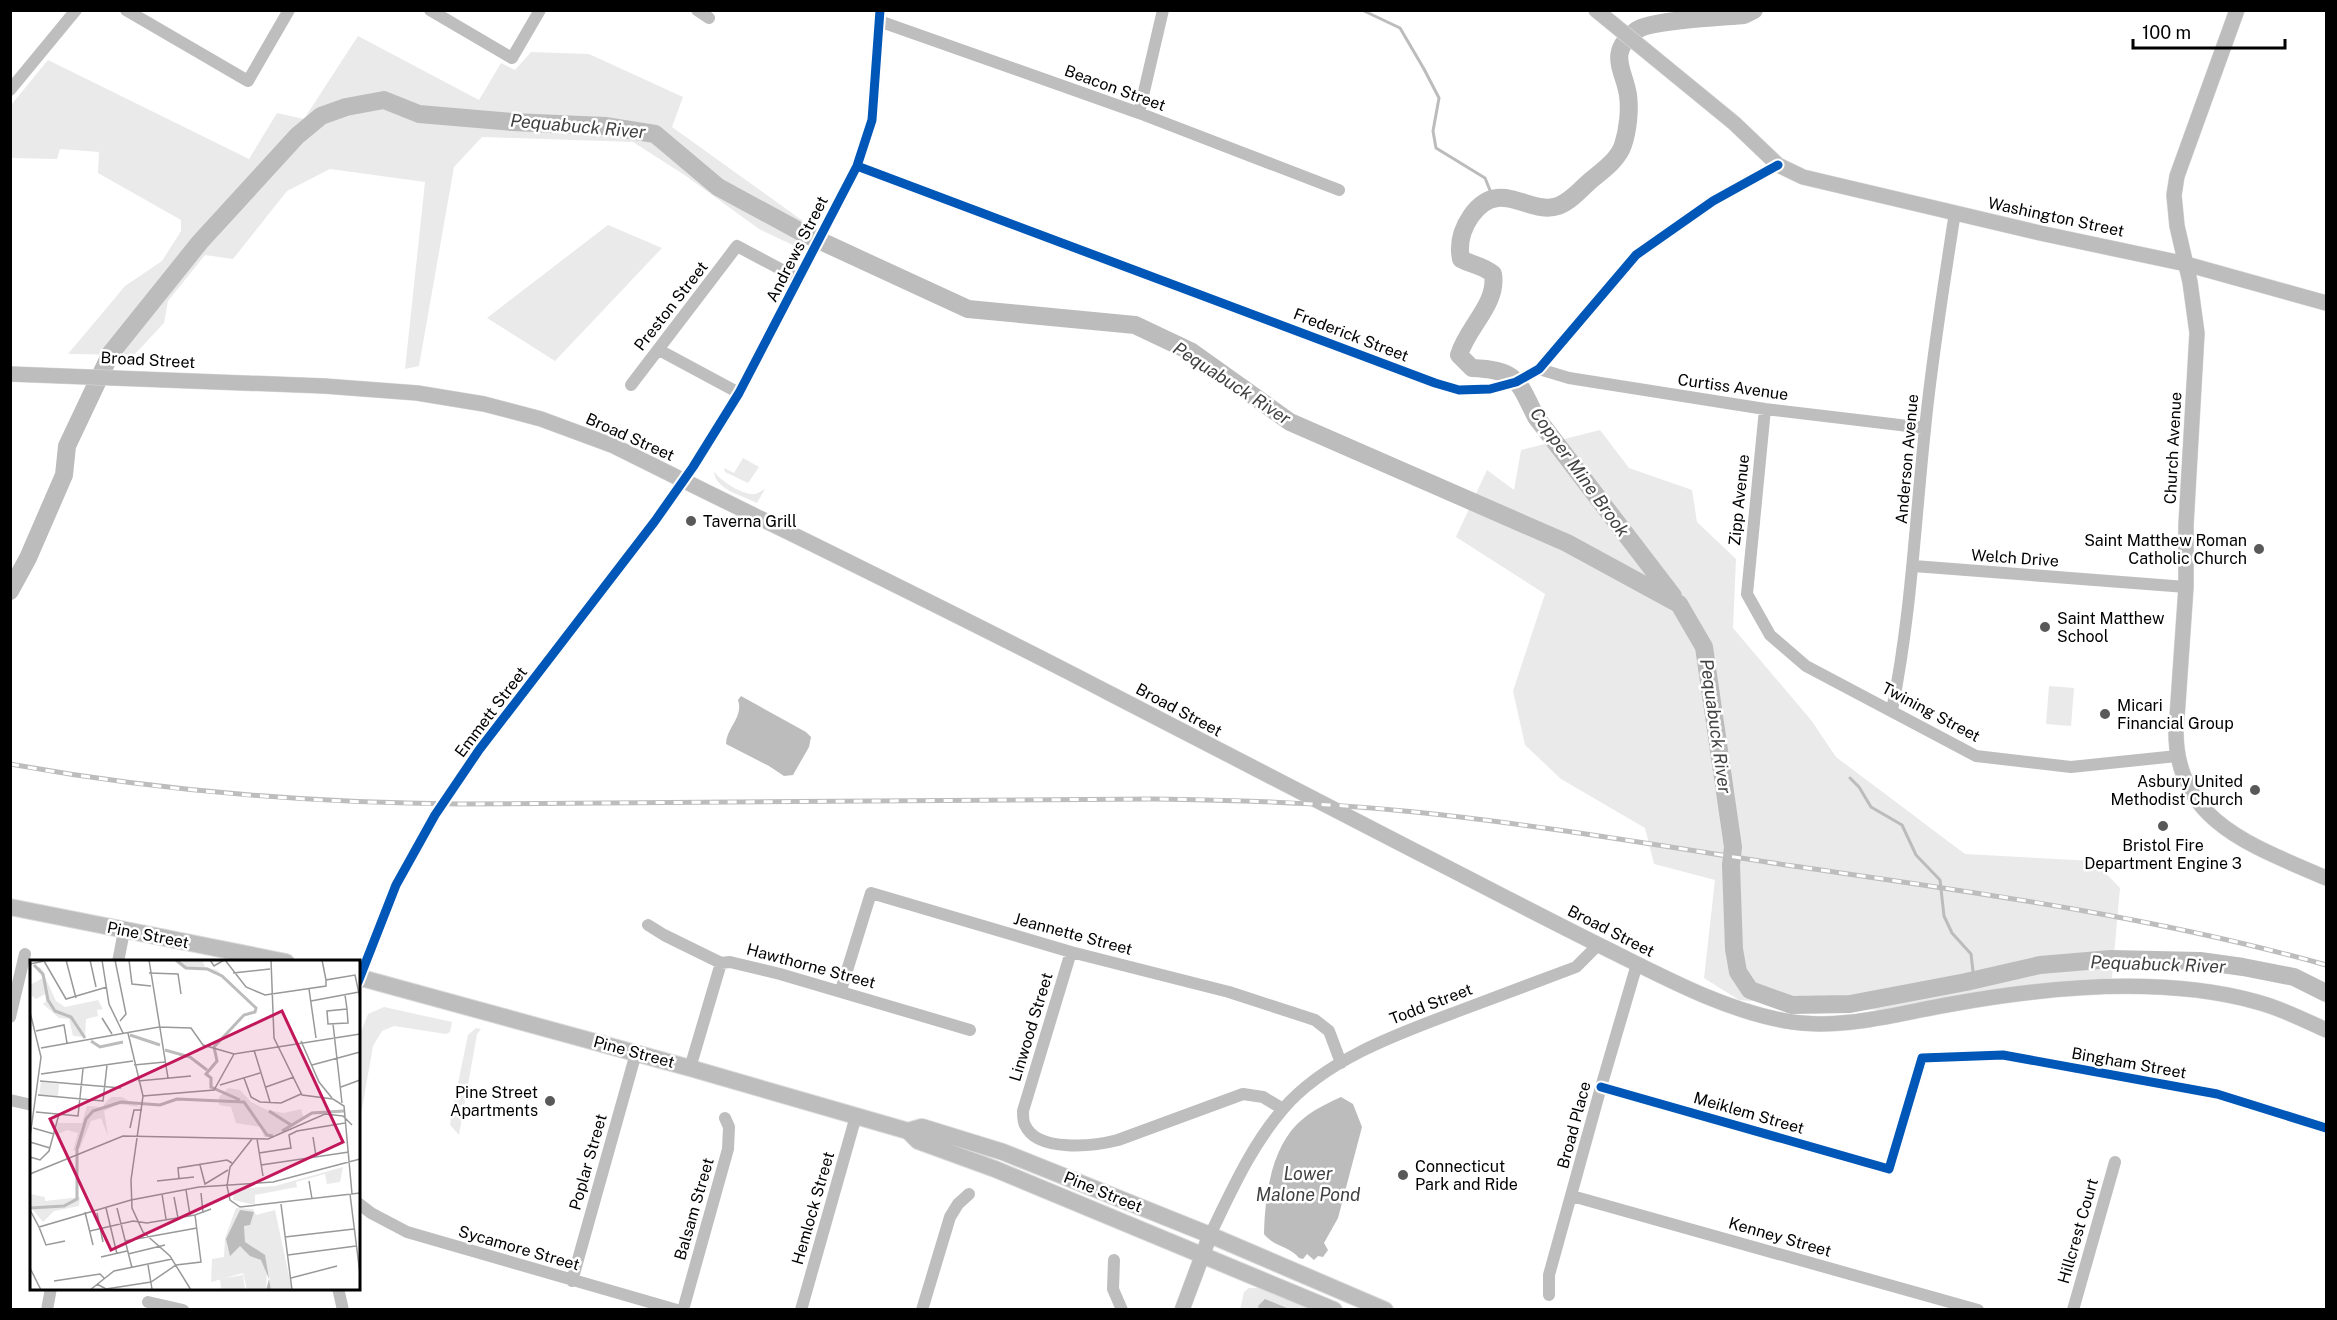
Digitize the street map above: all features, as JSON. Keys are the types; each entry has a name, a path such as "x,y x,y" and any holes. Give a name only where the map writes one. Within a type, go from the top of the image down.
{"highway":[{"name":"Pine Street","path":"10,907 276,960"},
{"name":"Pine Street","path":"360,979 636,1053 908,1131 918,1141 995,1168 1334,1310"},
{"name":"Pine Street","path":"908,1131 922,1127 973,1141 1038,1165 1385,1310"}],"main road":[{"name":"Washington Street","path":"1596,10 1734,123 1778,165 1803,177 2186,264 2326,303"},
{"name":"Church Avenue","path":"2237,10 2177,176 2174,195 2176,220 2197,333 2186,525 2186,588 2176,732 2177,756 2182,774 2195,800 2212,820 2235,836 2326,878"},
{"name":"Broad Street","path":"10,374 376,388 484,404 541,419 614,446 1104,691 1234,760 1637,964 1732,1006 1786,1022 1827,1024 1861,1021 1953,1003 2047,989 2164,987 2216,993 2263,1003 2326,1030"},
{"path":"1182,1310 1210,1235"}],"street":[{"path":"10,90 76,10"},
{"path":"126,10 248,81 290,10"},
{"path":"430,10 512,58 540,10"},
{"path":"697,10 709,18"},
{"path":"1139,113 1163,10"},
{"name":"Beacon Street","path":"879,16 1339,190"},
{"name":"Andrews Street","path":"683,481 739,393 856,166 872,120 879,16"},
{"name":"Frederick Street","path":"856,166 1435,383 1459,390 1478,390 1505,386 1539,369 1636,255 1713,201 1778,165"},
{"name":"Anderson Avenue","path":"1892,710 1902,660 1914,566 1925,428 1955,212"},
{"name":"Preston Street","path":"631,385 737,246 799,279"},
{"path":"659,350 739,393"},
{"name":"Curtiss Avenue","path":"1539,369 1569,378 1765,409 1925,428"},
{"name":"Zipp Avenue","path":"1747,594 1765,409"},
{"name":"Emmett Street","path":"360,976 396,885 435,815 479,750 649,529 683,481"},
{"name":"Welch Drive","path":"1914,566 2186,588"},
{"name":"Twining Street","path":"1747,594 1770,635 1806,666 1892,710 1964,751 1987,758 2071,767 2177,756"},
{"name":"Jeannette Street","path":"841,990 871,893 1071,952 1229,992 1315,1020 1329,1031 1341,1063"},
{"name":"Hawthorne Street","path":"648,925 663,935 721,963 730,962 841,990 970,1030"},
{"path":"118,960 124,931"},
{"name":"Todd Street","path":"1210,1235 1242,1168 1283,1109 1307,1088 1341,1063 1395,1035 1576,967 1598,945"},
{"name":"Linwood Street","path":"1071,952 1023,1111 1025,1125 1034,1136 1052,1143 1084,1146 1118,1140 1243,1094 1263,1097 1283,1109"},
{"path":"10,1017 25,954"},
{"path":"690,1068 721,963"},
{"name":"Broad Place","path":"1549,1295 1549,1275 1637,964"},
{"name":"Poplar Street","path":"572,1281 636,1053"},
{"name":"Bingham Street","path":"1889,1169 1922,1058 2003,1055 2217,1094 2326,1128"},
{"name":"Meiklem Street","path":"1601,1087 1889,1169"},
{"path":"10,1100 30,1105"},
{"name":"Hemlock Street","path":"801,1310 855,1116"},
{"name":"Balsam Street","path":"683,1310 728,1149 729,1127 725,1118"},
{"name":"Hillcrest Court","path":"2073,1310 2115,1162"},
{"path":"922,1310 950,1217 958,1204 969,1194"},
{"name":"Kenney Street","path":"1572,1196 1970,1309"},
{"name":"Sycamore Street","path":"360,1205 407,1232 677,1310"},
{"path":"1114,1260 1113,1289 1122,1310"},
{"path":"47,1310 51,1290"},
{"path":"150,1290 147,1306 183,1310"},
{"path":"338,1290 343,1310"}],"shaded area":[{"path":"358,36 479,100 501,63 515,70 531,52 589,54 683,97 672,127 803,221 797,247 759,229 686,176 633,142 482,137 454,167 419,366 405,369 425,182 330,169 287,191 233,259 205,255 168,301 164,323 134,355 68,354 125,286 162,261 181,231 181,220 98,173 99,152 60,149 57,159 11,158 11,105 48,60 249,159 277,113 304,119"},
{"path":"608,225 662,248 555,361 487,318"},
{"path":"1600,430 1629,468 1692,490 1697,522 1736,559 1733,628 1811,720 1836,757 1965,854 2094,861 2120,888 2112,978 1878,1010 1739,1000 1704,978 1715,880 1654,864 1645,828 1561,779 1525,745 1513,691 1545,594 1456,537 1487,470 1514,490 1521,450"},
{"path":"743,458 759,467 748,483 725,472 724,468 734,473"},
{"path":"714,471 725,482 746,493 755,494 765,489 757,503 724,487 715,477"},
{"path":"2049,686 2074,688 2071,726 2046,724"},
{"path":"384,1007 452,1022 450,1032 446,1034 394,1026 382,1031 373,1046 360,1120 360,1034 368,1014"},
{"path":"476,1028 481,1029 477,1034 459,1135 450,1125 451,1117 468,1035"},
{"path":"1249,1288 1258,1288 1309,1309 1240,1310 1244,1292"}],"water":[{"path":"741,696 811,737 809,747 793,775 784,776 726,744 739,712 738,700"},
{"name":"Lower Malone Pond","path":"1341,1097 1353,1104 1362,1127 1338,1218 1324,1243 1328,1250 1323,1257 1318,1256 1314,1260 1307,1254 1303,1259 1272,1242 1264,1234 1268,1187 1277,1156 1293,1129 1313,1112"},
{"path":"1265,1299 1289,1309 1259,1309 1258,1306"}],"waterway":[{"path":"1362,10 1400,28 1439,98 1433,131 1436,148 1485,178 1494,200"},
{"name":"Copper Mine Brook","path":"1673,596 1536,417 1514,379 1498,371 1472,368 1459,355 1468,335 1487,305 1493,285 1493,274 1461,259 1460,242 1468,221 1482,204 1492,199 1503,198 1547,208 1558,206 1571,198 1614,160 1623,145 1629,113 1628,95 1619,54 1622,46 1637,30 1671,21 1744,15 1754,10"},
{"name":"Pequabuck River","path":"10,591 28,558 64,475 67,446 111,353 200,242 297,136 321,116 346,107 384,100 419,114 512,122 605,126 655,134 718,187 801,232 968,309 1135,325 1192,352 1290,422 1567,543 1679,604 1704,647 1733,847 1731,865 1734,949 1738,972 1750,990 1792,1005 1850,1004 2040,965 2111,959 2200,961 2243,967 2294,977 2326,993"},
{"path":"1850,778 1859,787 1871,807 1902,825 1916,855 1940,880 1944,916 1952,933 1971,954 1974,980"}],"railway":[{"path":"10,764 122,782 234,794 403,803 1153,799 1350,806 1463,817 1557,830 2061,907 2194,933 2326,965"}],"cycle path":[{"path":"360,977 396,885 435,815 479,750 655,521 693,467 739,393 857,166 872,120 880,10"},
{"path":"857,166 1435,383 1459,390 1490,389 1516,382 1539,369 1636,255 1713,201 1778,165"},
{"path":"1601,1087 1889,1169 1922,1058 2003,1055 2217,1094 2326,1128"}],"place":[{"name":"Taverna Grill","path":"691,521"},
{"name":"Saint Matthew Roman Catholic Church","path":"2259,549"},
{"name":"Saint Matthew School","path":"2045,627"},
{"name":"Micari Financial Group","path":"2105,714"},
{"name":"Asbury United Methodist Church","path":"2255,790"},
{"name":"Bristol Fire Department Engine 3","path":"2163,826"},
{"name":"Pine Street Apartments","path":"550,1101"},
{"name":"Connecticut Park and Ride","path":"1403,1175"}]}
